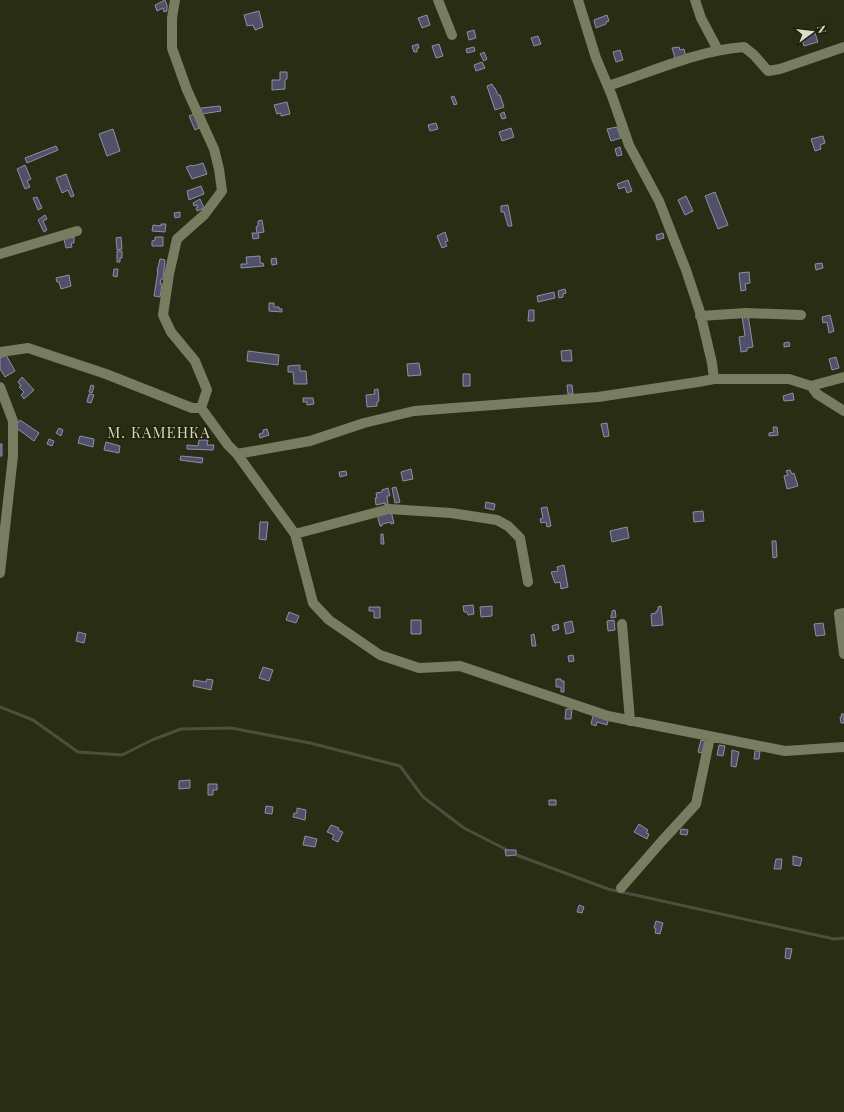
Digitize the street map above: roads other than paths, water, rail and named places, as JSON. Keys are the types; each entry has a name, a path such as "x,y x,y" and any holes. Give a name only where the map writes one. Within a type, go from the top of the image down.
{"street":[{"path":"175,0 172,18 172,48 187,90 214,149 222,191 204,215 177,239 168,274 163,315 171,332 195,361 206,390 201,408"},
{"path":"438,0 452,35"},
{"path":"578,0 596,58 608,86 629,145 659,201 686,270 700,316 712,363 714,379"},
{"path":"695,0 701,18 718,50"},
{"path":"608,86 671,64 726,48 744,46 768,71 780,69 844,47"},
{"path":"0,254 77,231"},
{"path":"700,316 746,313 801,315"},
{"path":"0,352 28,348 106,374 192,408 201,408"},
{"path":"237,454 310,441 364,423 414,411 598,397 714,379 788,379 811,386 844,378"},
{"path":"811,386 817,394 844,412"},
{"path":"0,387 12,421 13,456 0,573"},
{"path":"201,408 237,454 295,534 313,602 329,620 380,655 419,668 460,666 608,716 630,721 785,751 844,747"},
{"path":"295,534 389,508 451,513 497,520 508,526 520,538 528,582"},
{"path":"844,613 839,614 844,654"},
{"path":"622,624 630,721"},
{"path":"622,888 696,804 710,736"}],"waterway":[{"path":"0,707 33,720 78,752 122,755 152,740 181,729 231,728 310,743 400,766 423,797 464,828 509,851"},
{"path":"514,854 608,889 834,939 844,938"}],"district":[{"name":"М. КАМЕНКА","path":"159,433"}]}
